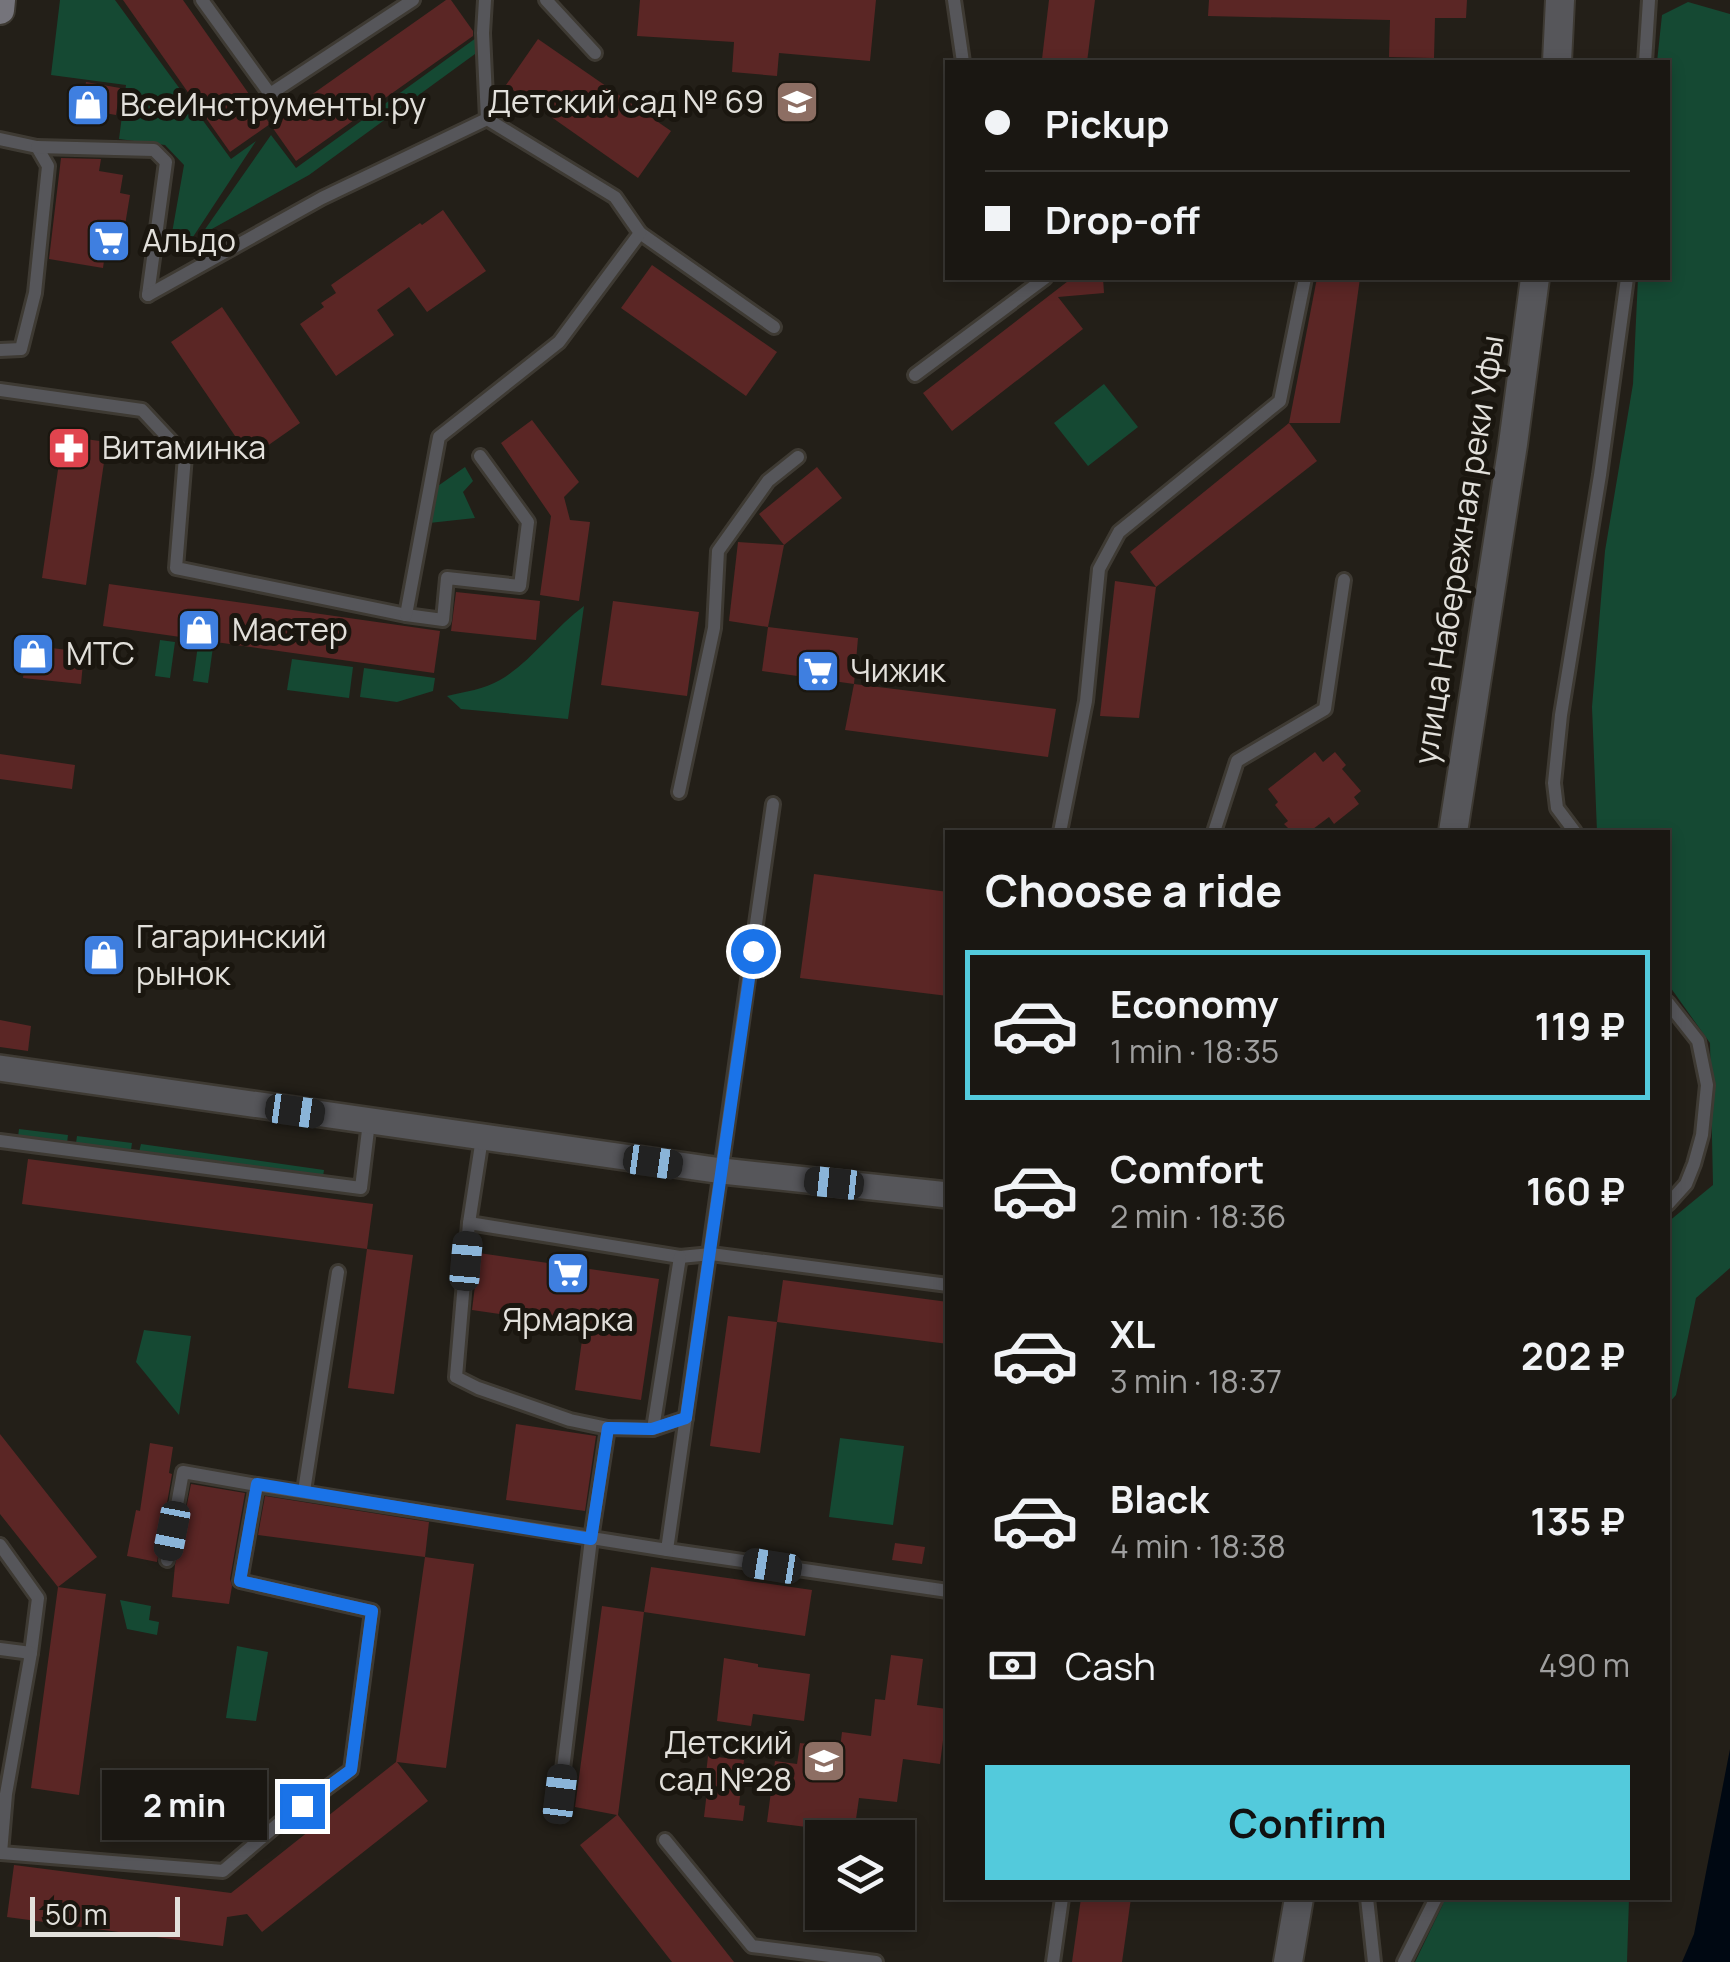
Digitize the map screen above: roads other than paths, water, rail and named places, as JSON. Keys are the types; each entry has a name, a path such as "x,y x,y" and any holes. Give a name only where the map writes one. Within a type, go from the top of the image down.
{"main road":[{"path":"0,10 1,0"}],"street":[{"path":"1557,60 1560,0"},
{"name":"улица Набережная реки Уфы","path":"1453,830 1513,444 1534,280"},
{"path":"0,1068 722,1171 945,1195"},
{"path":"1288,1962 1299,1900"}],"lane":[{"path":"202,0 270,94 413,0"},
{"path":"486,0 482,34 487,119"},
{"path":"546,0 594,53"},
{"path":"954,0 963,60"},
{"path":"1644,60 1648,0"},
{"path":"0,138 37,147 154,150 166,162 148,295 322,198 487,119"},
{"path":"487,119 615,197 640,234 774,328"},
{"path":"0,350 21,349 35,293 48,166 37,147"},
{"path":"406,614 439,437 559,342 640,234"},
{"path":"915,375 1042,280"},
{"path":"1060,830 1086,701 1099,570 1118,532 1280,401 1305,280"},
{"path":"1574,830 1557,808 1554,783 1628,280"},
{"path":"0,390 142,410 185,456 176,568 443,620 448,578 520,586 528,522 480,456"},
{"path":"679,792 714,628 718,551 768,482 798,457"},
{"path":"1215,830 1237,761 1325,709 1344,580"},
{"path":"667,1550 774,804"},
{"path":"1670,1005 1698,1040 1708,1085 1694,1164 1686,1184 1670,1202"},
{"path":"0,1141 361,1188 369,1122"},
{"path":"482,1138 469,1222 456,1377 570,1420 608,1428 652,1429 686,1418"},
{"path":"469,1222 680,1257 711,1254 945,1285"},
{"path":"652,1429 680,1257"},
{"path":"304,1491 338,1272"},
{"path":"560,1794 608,1428"},
{"path":"166,1560 183,1472 591,1539 945,1591"},
{"path":"0,1545 38,1598 3,1793 1,1854 223,1872 278,1824 351,1770 372,1611 240,1581 257,1484"},
{"path":"0,1649 31,1653"},
{"path":"666,1840 752,1946 876,1962"},
{"path":"1053,1962 1062,1900"},
{"path":"1367,1900 1374,1962"},
{"path":"1404,1962 1435,1900"}],"place":[{"name":"Детский сад № 69","path":"797,102"},
{"name":"ВсеИнструменты.ру","path":"88,105"},
{"name":"Альдо","path":"109,241"},
{"name":"Витаминка","path":"69,448"},
{"name":"Мастер","path":"199,630"},
{"name":"МТС","path":"33,654"},
{"name":"Чижик","path":"818,671"},
{"name":"Гагаринский рынок","path":"104,955"},
{"name":"Ярмарка","path":"568,1273"},
{"name":"Детский сад №28","path":"824,1761"}]}
